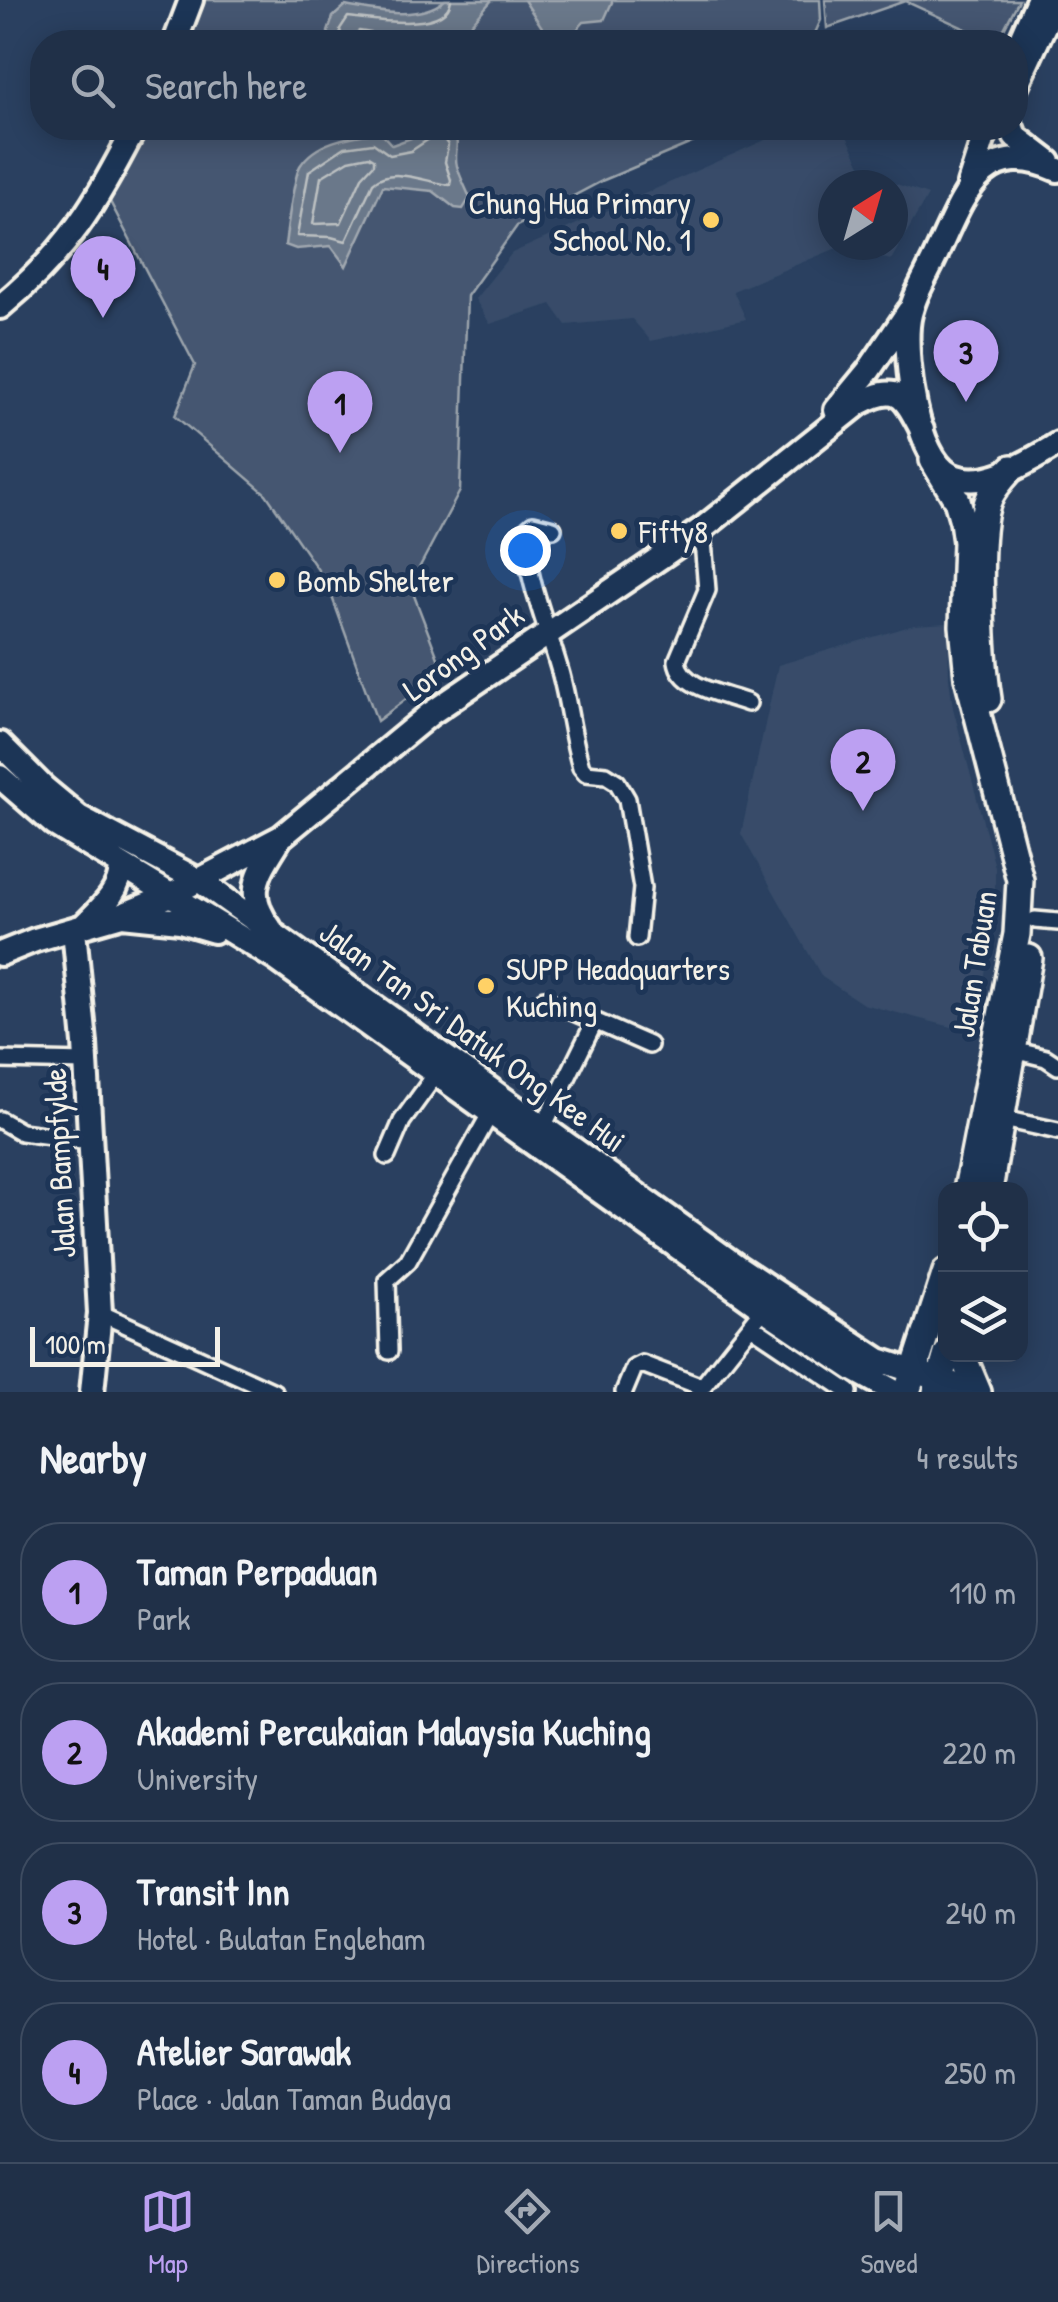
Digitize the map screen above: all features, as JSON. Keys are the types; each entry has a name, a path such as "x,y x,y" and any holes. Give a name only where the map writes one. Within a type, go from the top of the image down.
{"main road":[{"path":"180,30 191,0"},
{"path":"1025,30 1038,0"},
{"path":"1028,60 1056,0"},
{"path":"0,308 61,251 91,210 129,140"},
{"path":"811,440 869,370 913,305 968,187 983,140"},
{"path":"1020,140 1058,170"},
{"path":"968,187 984,171 1012,159 1035,160 1058,170"},
{"path":"913,305 908,323 909,379 933,460 950,474 971,480 1012,468 1058,444"},
{"path":"811,440 860,403 892,392 906,399 922,430"},
{"name":"Lorong Park","path":"0,954 171,895 281,837 430,714 702,529 811,440"},
{"name":"Jalan Tabuan","path":"933,460 957,500 963,521 963,626 968,678 1020,880 1016,934 969,1182"},
{"name":"Jalan Tabuan","path":"991,1182 1012,1050 1046,921 991,712 982,623 982,542 987,502 1012,468"},
{"name":"Jalan Tan Sri Datuk Ong Kee Hui","path":"0,744 79,817 200,881 738,1268 878,1360 924,1384 978,1392"},
{"name":"Jalan Tan Sri Datuk Ong Kee Hui","path":"0,777 54,824 276,959 490,1114 758,1318 894,1392"},
{"path":"276,935 255,902 261,870 281,837"},
{"path":"78,929 115,889 121,878 120,866"},
{"path":"122,915 201,926 276,959"},
{"name":"Jalan Bampfylde","path":"78,929 100,1313 92,1392"},
{"path":"924,1384 938,1313"},
{"path":"924,1384 941,1362"},
{"path":"965,1362 978,1392"}],"street":[{"path":"552,529 533,524 524,532 530,582 568,699 581,767 586,773 606,775 618,782 627,799 642,888 637,938"},
{"path":"702,529 706,590 677,661 678,671 686,680 748,703"},
{"path":"544,999 649,1045"},
{"path":"544,1125 594,1023"},
{"path":"1012,1050 1046,1058 1058,1066"},
{"path":"0,1060 86,1062"},
{"path":"387,1156 402,1121 436,1074"},
{"path":"389,1351 387,1280 408,1262 490,1114"},
{"path":"1003,1119 1058,1131"},
{"path":"0,1120 22,1132 90,1141"},
{"path":"100,1313 274,1392"},
{"path":"624,1392 634,1368 642,1364 702,1388 758,1318 848,1392"}],"shaded area":[{"path":"196,0 820,0 821,20 816,30 185,30"},
{"path":"825,0 1019,0 1003,30 968,30 905,1 827,28"},
{"path":"137,140 699,140 604,180 517,226 467,296 460,491 410,585 443,671 377,721 327,583 266,494 175,416 195,365 104,190"},
{"name":"Chung Hua Primary School No. 1","path":"765,140 849,140 864,170 818,170 818,256 733,291 746,319 651,341 632,319 566,325 551,304 490,324 475,299 512,253"},
{"name":"Chung Hua Primary School No. 1","path":"908,188 928,195 908,230"},
{"path":"948,623 953,708 995,867 995,915 975,1033 863,1004 822,977 741,834 778,665 914,625"}],"water":[{"path":"445,0 492,0 466,30 329,30 333,17 345,6 410,13"},
{"path":"524,0 613,0 604,20 584,22 577,30 544,30"},
{"path":"340,140 387,140 392,145 406,140 457,140 457,166 470,198 463,209 455,208 433,191 383,186 346,266 331,246 296,249 285,245 298,172 307,157"}],"place":[{"name":"Chung Hua Primary School No. 1","path":"711,220"},
{"name":"Atelier Sarawak","path":"103,318"},
{"name":"Transit Inn","path":"966,402"},
{"name":"Taman Perpaduan","path":"340,453"},
{"name":"Fifty8","path":"619,531"},
{"name":"Bomb Shelter","path":"277,580"},
{"name":"Akademi Percukaian Malaysia Kuching","path":"863,811"},
{"name":"SUPP Headquarters Kuching","path":"486,986"}]}
